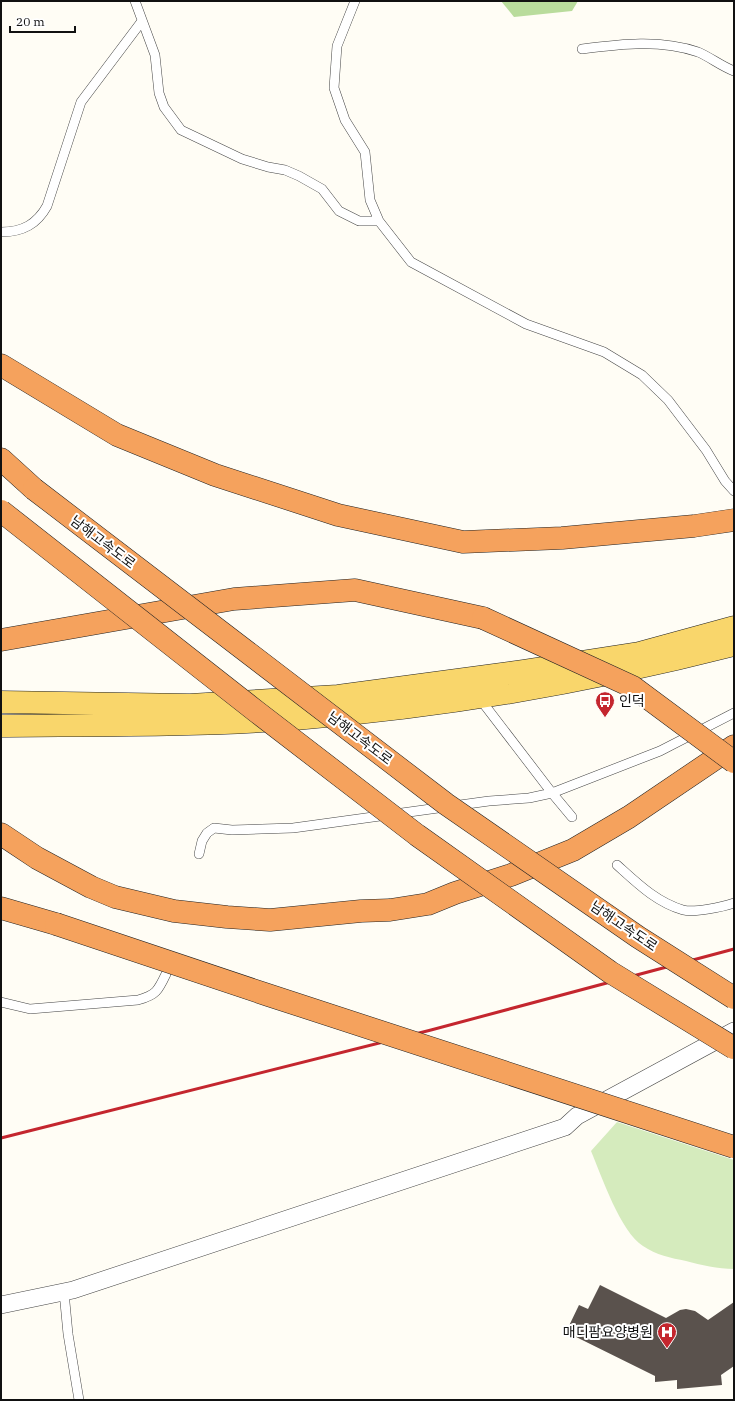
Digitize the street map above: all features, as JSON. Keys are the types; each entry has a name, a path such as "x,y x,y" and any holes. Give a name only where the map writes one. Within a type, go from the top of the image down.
{"highway":[{"path":"1,365 117,435 215,475 338,515 463,542 562,538 694,526 734,520"},
{"name":"남해고속도로","path":"1,459 34,489 446,804 638,937 734,998"},
{"path":"1,511 257,712 417,835 610,972 734,1048"},
{"path":"1,640 234,599 355,590 483,618 633,687 734,762"},
{"path":"1,834 37,858 91,887 115,897 174,911 270,920 361,911 390,910 428,904 455,893 511,875 573,850 629,817 734,746"},
{"path":"1,908 56,924 268,995 734,1147"}],"main road":[{"path":"1,702 190,705 338,696 524,671 639,653 734,627"},
{"path":"1,726 198,723 294,719 425,706 562,684 622,672 734,645"}],"street":[{"path":"1,1305 64,1292 565,1127 578,1116 734,1031"}],"lane":[{"path":"135,1 155,55 159,93 164,107 181,130 242,160 285,170 299,176 322,189 339,211 360,221 379,222"},
{"path":"355,1 337,46 334,88 345,120 365,152 370,200 379,222 411,262 526,324 604,352 642,375 673,406 706,450 725,481 734,491"},
{"path":"1,232 23,228 33,224 42,215 48,206 81,102 142,21"},
{"path":"582,49 621,44 657,44 688,49 701,53 722,66 734,70"},
{"path":"479,698 572,817"},
{"path":"199,854 202,840 207,832 214,828 232,830 294,828 489,801 529,798 552,793 660,751 734,713"},
{"path":"617,865 651,895 684,910 717,909 734,903"},
{"path":"1,1002 30,1009 138,1000 150,996 160,988 166,974"},
{"path":"64,1292 68,1334 79,1400"}],"green space":[{"path":"501,1 578,1 572,11 514,17"},
{"path":"617,1122 734,1160 734,1269 710,1266 664,1256 653,1252 635,1239 612,1203 591,1151"}],"building":[{"name":"매디팜요양병원","path":"600,1285 666,1318 680,1310 686,1309 695,1311 708,1320 734,1302 734,1366 721,1375 722,1385 677,1389 677,1380 655,1382 655,1376 566,1332 579,1305 588,1309"}],"railway":[{"path":"1,1138 431,1030 734,949"}],"place":[{"name":"인덕","path":"605,718"},
{"name":"매디팜요양병원","path":"667,1349"}]}
